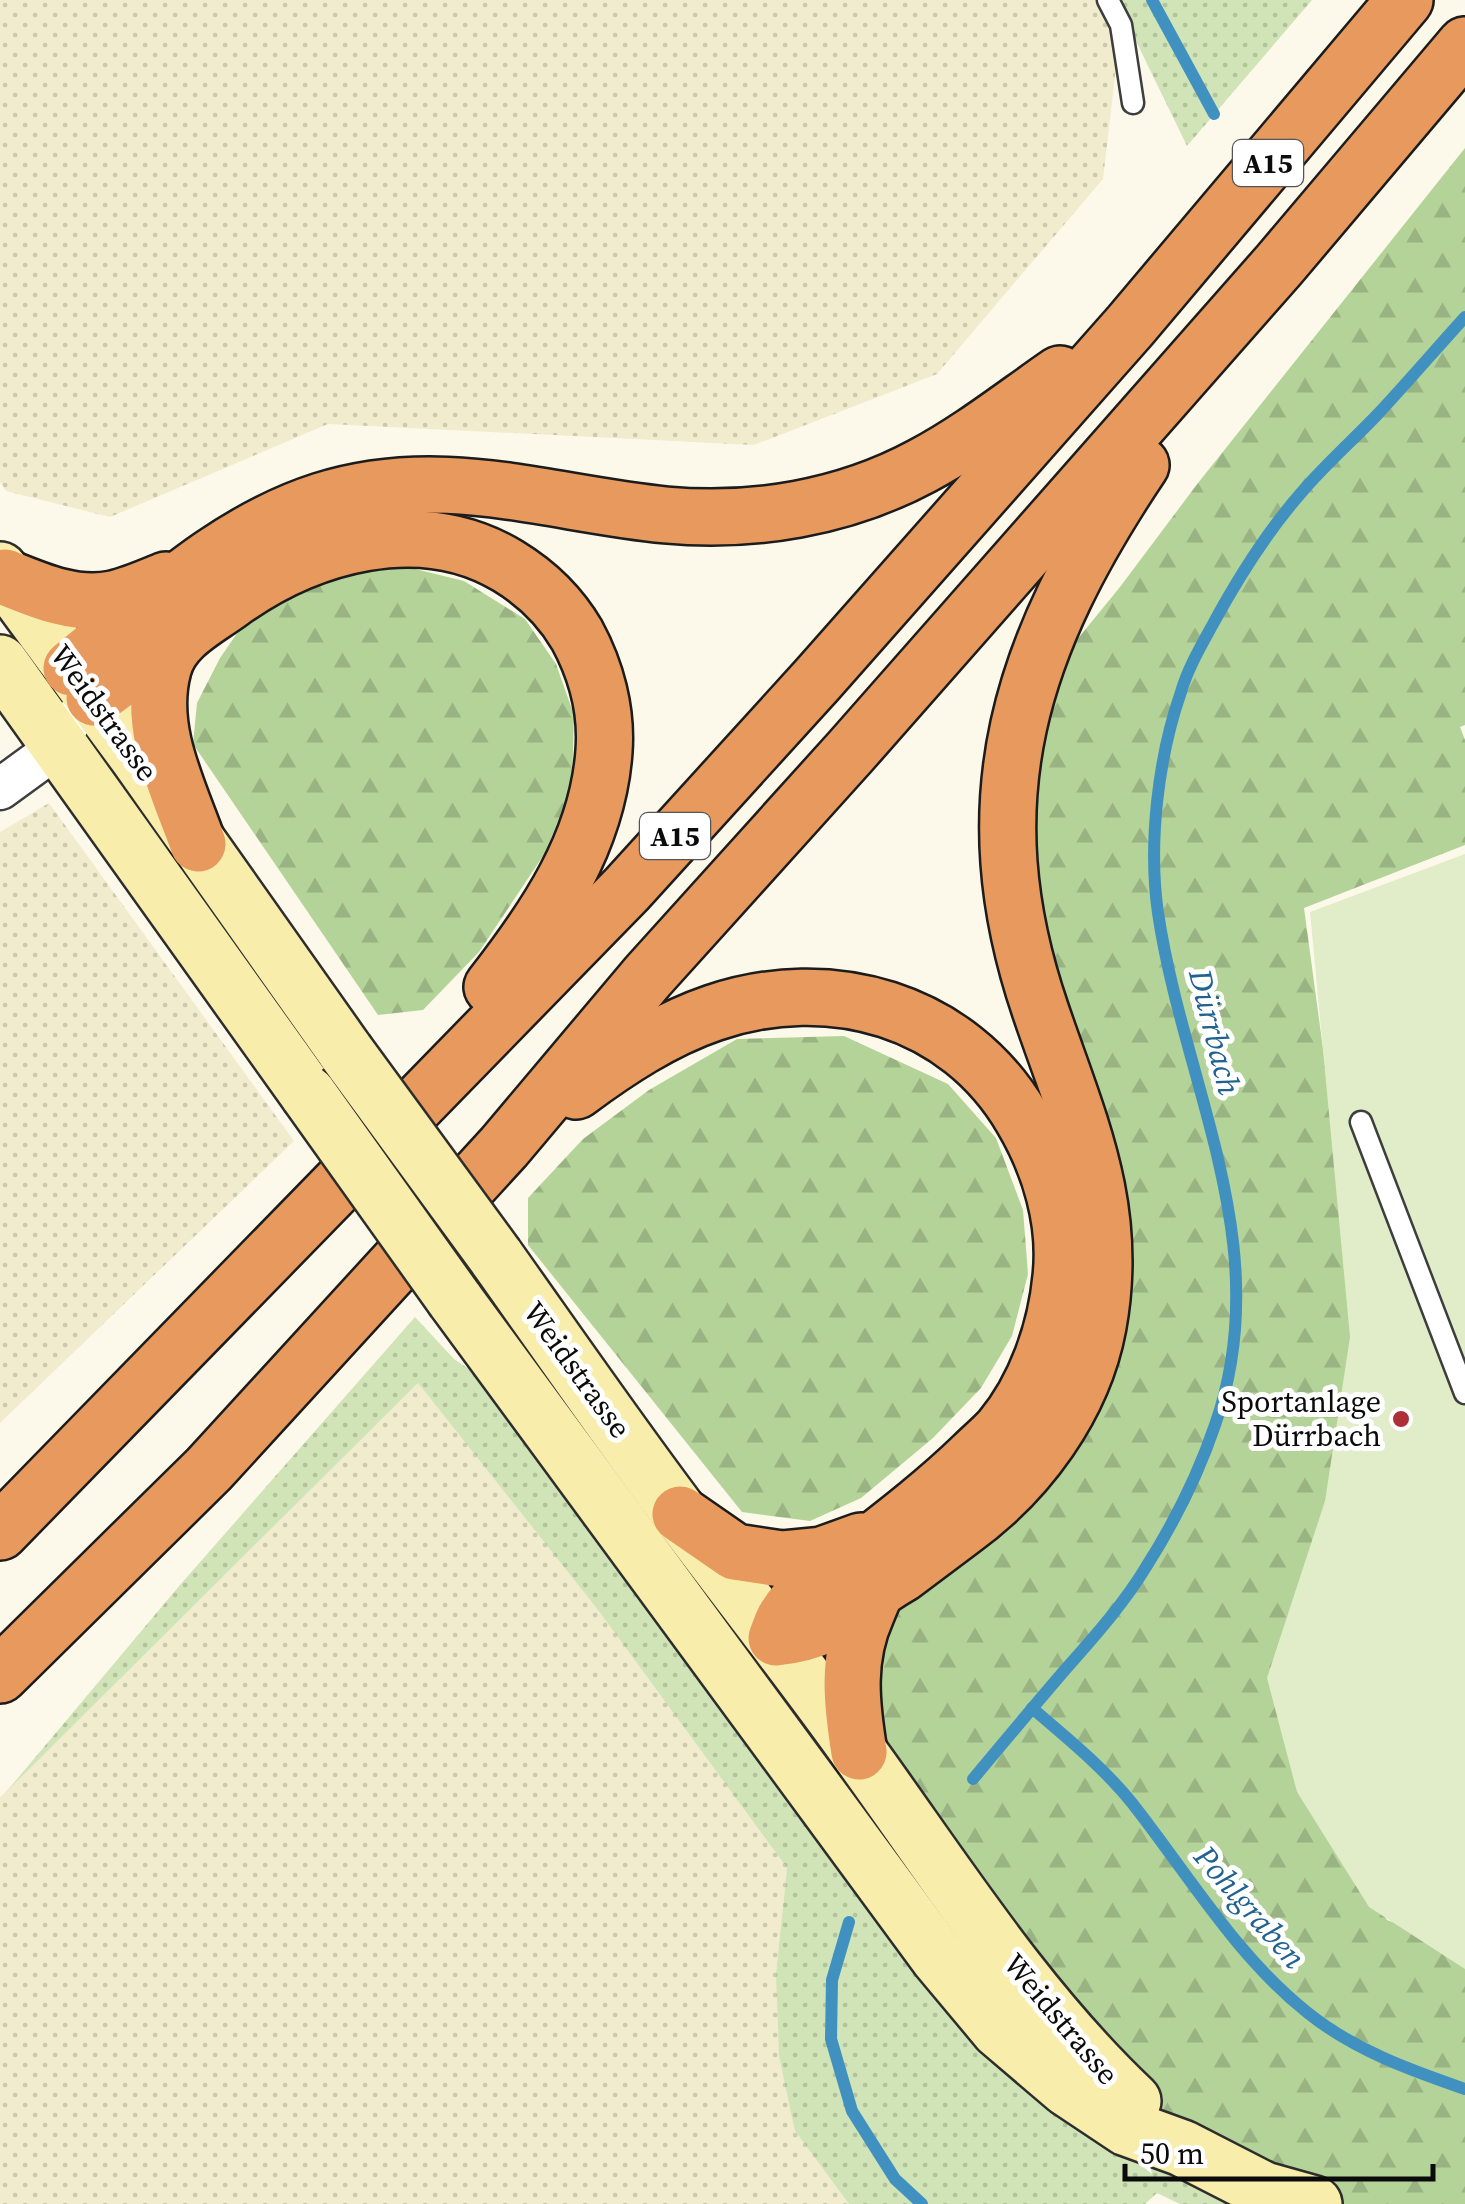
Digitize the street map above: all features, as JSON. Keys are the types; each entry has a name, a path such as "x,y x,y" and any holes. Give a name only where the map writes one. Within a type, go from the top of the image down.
{"highway":[{"name":"A15","path":"0,1532 627,889 1130,326 1405,0"},
{"name":"A15","path":"0,1675 209,1468 504,1147 648,976 1278,266 1465,45"},
{"path":"504,1147 579,1089 648,1043 711,1014 759,1001 836,997 878,1006 936,1031 991,1076 1009,1098 1045,1163 1062,1244 1057,1308 1038,1366 1002,1429 947,1482 807,1592 785,1616 776,1638 804,1635 832,1623 977,1518 1010,1488 1064,1415 1097,1332 1104,1286 1104,1223 1090,1154 1040,1012 1016,923 1008,800 1012,753 1022,707 1051,623 1094,538 1278,266"},
{"path":"3,574 51,594 96,601 131,593 187,572 295,511 322,501 397,486 499,488 662,515 690,516 763,515 840,499 924,466 1130,326"},
{"path":"47,699 150,656 242,593 300,562 352,545 401,538 462,546 500,561 534,583 571,625 591,664 604,725 596,804 575,860 510,964 334,1188"},
{"path":"47,699 187,572"},
{"path":"180,638 166,659 158,712 164,746 198,844"},
{"path":"680,1514 736,1552 781,1559 822,1555 887,1530"},
{"path":"859,1752 850,1690 851,1667 860,1627 876,1592"}],"main road":[{"name":"Weidstrasse","path":"3,574 47,699 308,1094 938,1957 999,2030 1067,2088 1127,2128 1182,2148 1264,2190 1314,2204"},
{"path":"0,632 47,699"},
{"name":"Weidstrasse","path":"47,699 198,844 680,1514 776,1638 981,1923 1095,2066 1182,2148"},
{"path":"636,1544 665,1555 692,1580 730,1628 746,1636 776,1638 769,1675 772,1712 785,1748"}],"street":[{"path":"0,790 47,699"}],"lane":[{"path":"1108,0 1122,25 1133,103"},
{"path":"1361,1122 1465,1393"}],"shaded area":[{"path":"0,0 1108,0 1121,25 1103,179 937,374 754,445 328,424 110,517 6,491 0,482"},
{"path":"49,803 294,1141 0,1423 0,832"},
{"path":"418,1383 598,1610 787,1868 776,1973 795,2131 849,2204 0,2204 0,1797"}],"green space":[{"path":"1116,0 1312,0 1187,146"},
{"path":"1465,148 1465,725 1460,727 1465,740 1465,845 1304,908 1365,1359 1306,1789 1387,1920 1465,1949 1465,2204 1314,2204 1182,2148 853,1714 855,1647 1064,1415 1022,707"},
{"path":"399,565 464,581 525,619 556,664 574,715 572,787 545,853 479,952 423,1010 378,1015 193,744 197,703 220,658 247,619 301,586"},
{"name":"Sportanlage Dürrbach","path":"1465,854 1465,1969 1369,1907 1297,1792 1267,1678 1325,1501 1350,1337 1310,912"},
{"path":"844,1036 948,1084 996,1138 1023,1210 1028,1274 1012,1336 981,1388 933,1438 861,1498 810,1521 742,1512 528,1245 528,1198 583,1139 649,1090 737,1039"},
{"path":"415,1317 454,1359 680,1514 1314,2204 1180,2204 1157,2193 1145,2204 849,2204 795,2131 779,2056 776,1973 787,1868 598,1610 418,1383 7,1791 180,1585"}],"waterway":[{"path":"1152,0 1214,114"},
{"name":"Dürrbach","path":"973,1779 1137,1581 1185,1498 1215,1425 1232,1359 1236,1294 1232,1230 1220,1167 1170,978 1155,886 1157,801 1166,745 1184,683 1232,590 1276,524 1465,317"},
{"name":"Pohlgraben","path":"1032,1708 1121,1790 1235,1940 1282,1991 1326,2026 1363,2048 1465,2089"},
{"name":"Dürrbach","path":"849,1922 832,1980 831,2039 852,2111 895,2179 922,2204"}],"place":[{"name":"Sportanlage Dürrbach","path":"1401,1419"}]}
